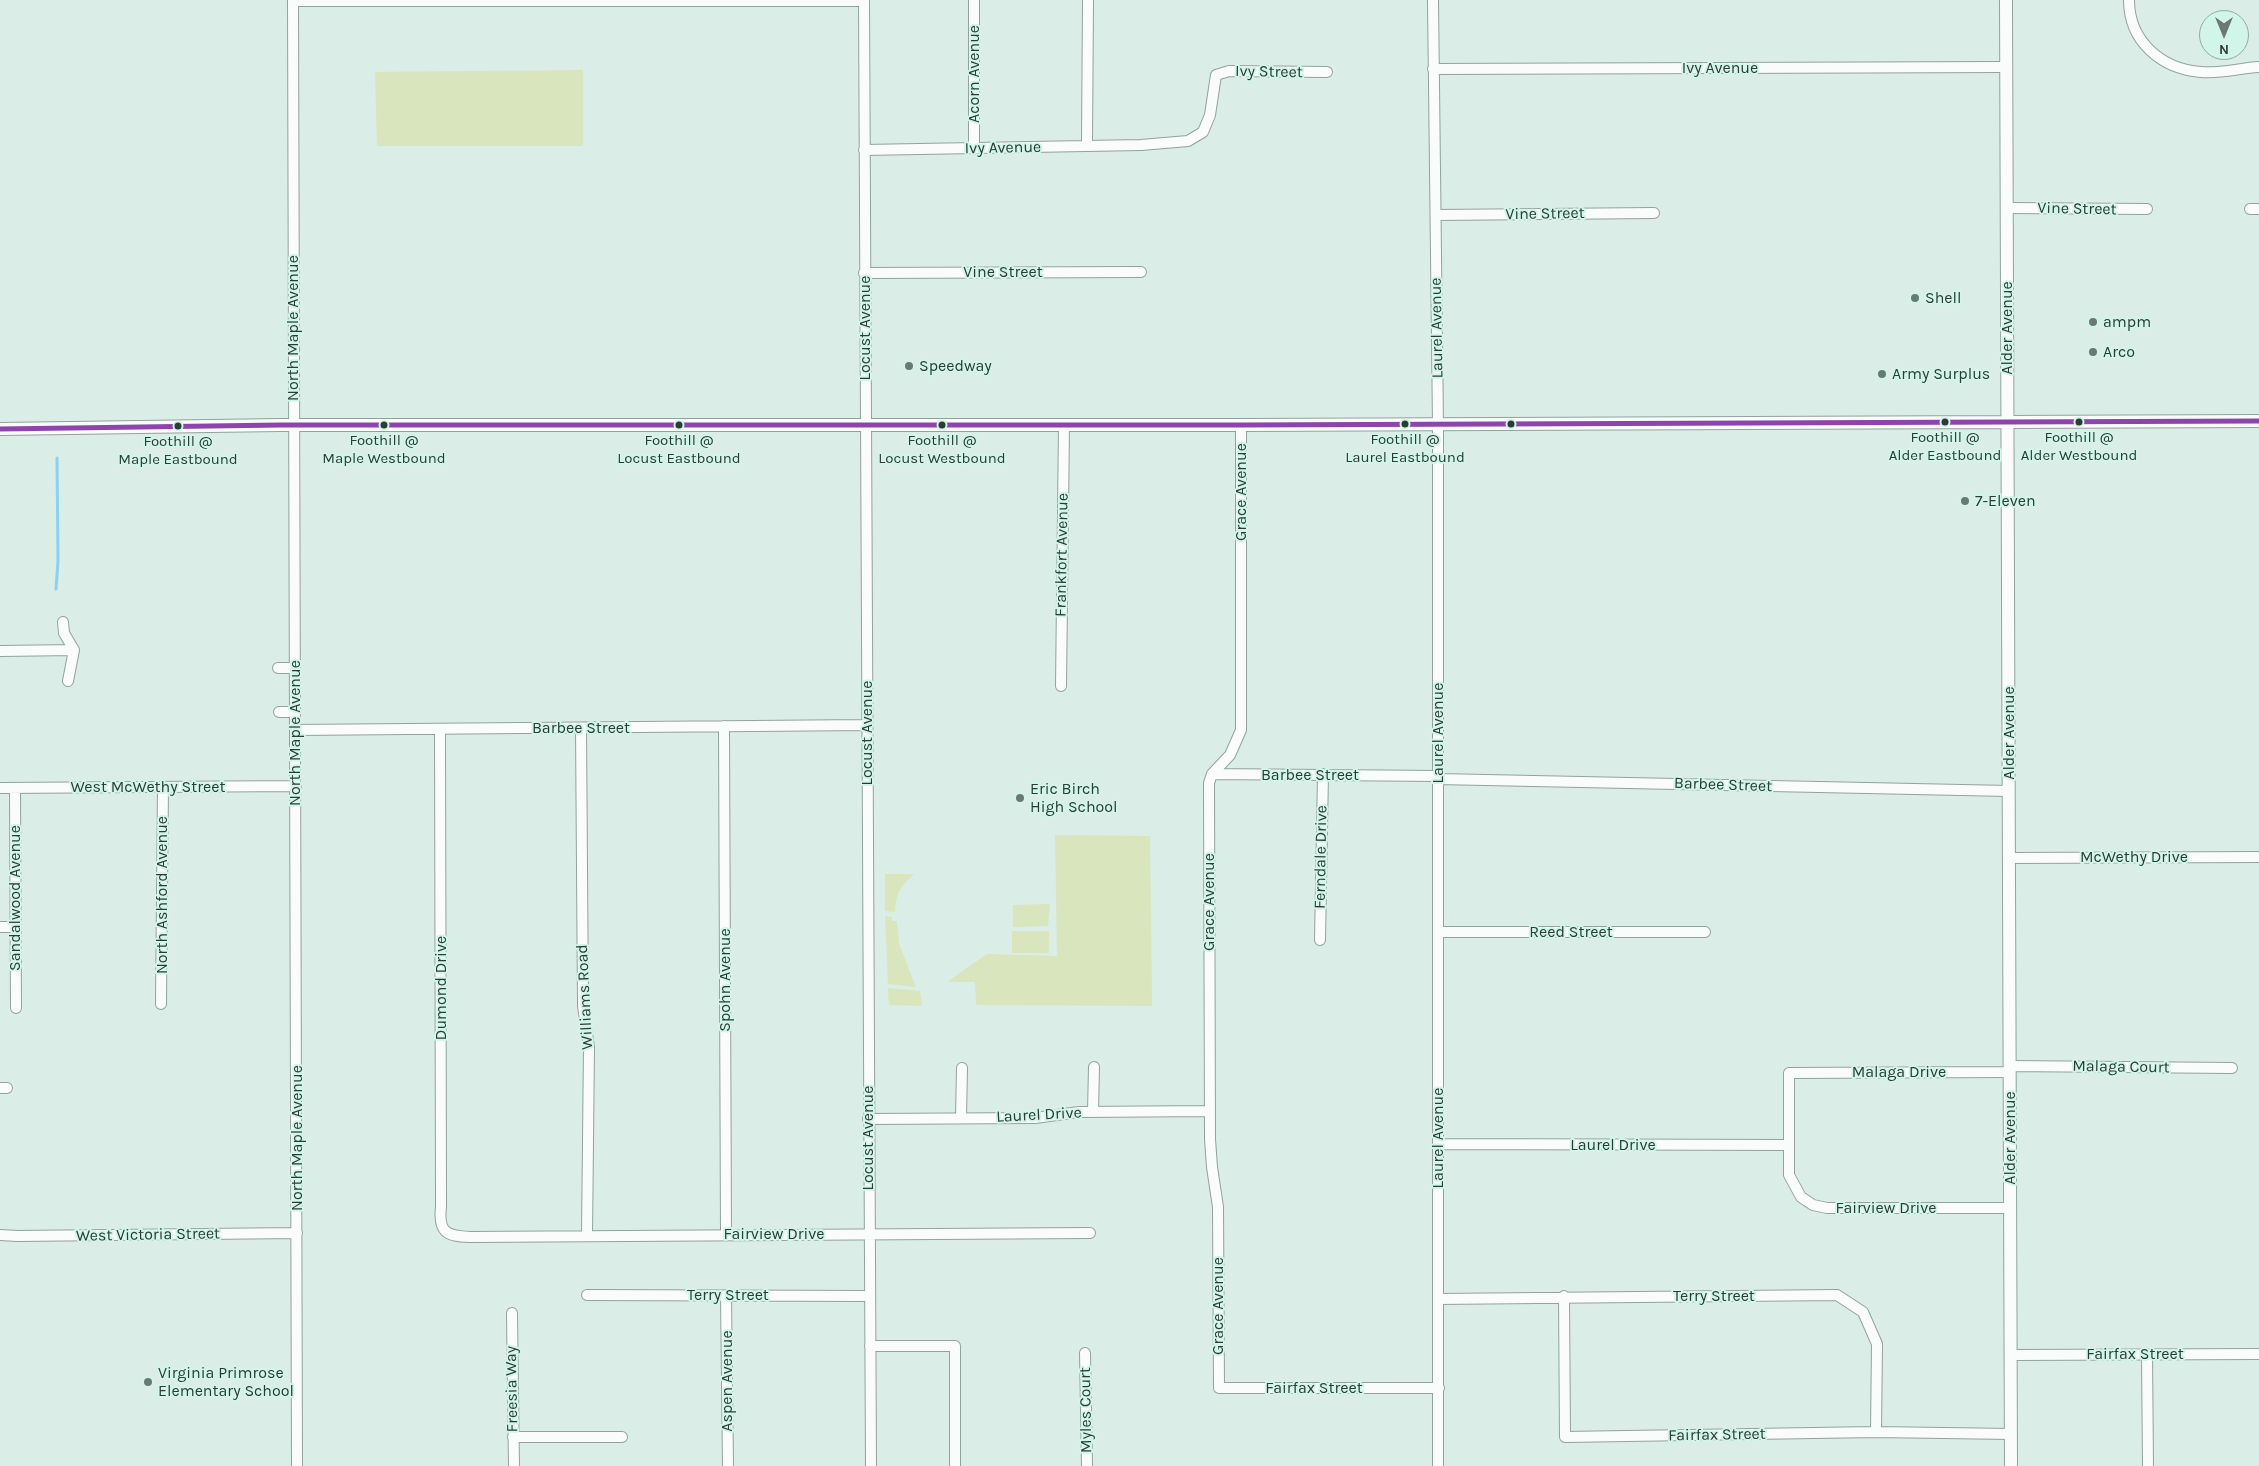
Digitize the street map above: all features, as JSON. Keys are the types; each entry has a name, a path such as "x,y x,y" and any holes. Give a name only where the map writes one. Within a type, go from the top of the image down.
{"main road":[{"name":"Alder Avenue","path":"2006,0 2011,1466"},
{"path":"0,429 294,426 1438,425 2259,421"}],"street":[{"name":"Acorn Avenue","path":"974,0 974,149"},
{"path":"1086,146 1088,0"},
{"name":"Laurel Avenue","path":"1433,0 1438,425 1438,1466"},
{"path":"2128,0 2131,20 2136,32 2148,50 2166,63 2185,70 2212,72 2259,67"},
{"path":"293,1 864,1"},
{"name":"North Maple Avenue","path":"293,1 297,1466"},
{"name":"Locust Avenue","path":"864,1 868,1234 871,1466"},
{"name":"Ivy Avenue","path":"1433,69 2006,67"},
{"name":"Ivy Street","path":"1142,146 1188,141 1203,132 1210,115 1216,75 1230,70 1327,72"},
{"name":"Ivy Avenue","path":"864,150 1142,146"},
{"name":"Vine Street","path":"2007,208 2147,209"},
{"name":"Vine Street","path":"1436,215 1654,213"},
{"name":"Vine Street","path":"864,272 1142,272"},
{"name":"Frankfort Avenue","path":"1061,686 1064,425"},
{"name":"Grace Avenue","path":"1219,1388 1218,1207 1212,1167 1210,1111 1209,783 1212,774 1230,755 1241,730 1241,425"},
{"path":"63,622 64,633 74,650 68,682"},
{"path":"0,651 74,650"},
{"path":"278,668 295,668"},
{"path":"279,712 295,712"},
{"name":"Barbee Street","path":"295,730 867,725"},
{"name":"Spohn Avenue","path":"724,726 726,1234"},
{"name":"Williams Road","path":"581,728 582,1006 588,1047 587,1235"},
{"name":"Dumond Drive","path":"440,729 440,1220 445,1231 451,1236 458,1236"},
{"name":"Barbee Street","path":"1212,774 1323,774 2009,790"},
{"name":"Ferndale Drive","path":"1320,940 1323,774"},
{"name":"West McWethy Street","path":"0,788 296,786"},
{"name":"North Ashford Avenue","path":"161,1004 163,787"},
{"name":"Sandalwood Avenue","path":"15,788 16,1008"},
{"name":"McWethy Drive","path":"2009,858 2259,857"},
{"path":"0,927 15,927"},
{"name":"Reed Street","path":"1438,932 1705,932"},
{"path":"1093,1112 1094,1067"},
{"path":"961,1118 962,1068"},
{"name":"Malaga Court","path":"2010,1069 2232,1068"},
{"name":"Malaga Drive","path":"1789,1073 2010,1069"},
{"name":"Fairview Drive","path":"1789,1073 1789,1175 1801,1197 1813,1205 1827,1208 2010,1208"},
{"name":"Laurel Drive","path":"868,1119 1035,1118 1093,1112 1210,1111"},
{"name":"Laurel Drive","path":"1438,1144 1788,1145"},
{"name":"West Victoria Street","path":"0,1234 18,1236 297,1233"},
{"name":"Fairview Drive","path":"458,1236 1090,1233"},
{"name":"Terry Street","path":"587,1295 870,1296"},
{"name":"Aspen Avenue","path":"726,1295 728,1466"},
{"name":"Terry Street","path":"1438,1299 1564,1296 1837,1295 1863,1312 1877,1344 1876,1432"},
{"name":"Fairfax Street","path":"1564,1296 1565,1437 1876,1432 2011,1434"},
{"name":"Freesia Way","path":"512,1313 514,1466"},
{"path":"870,1346 955,1346 955,1466"},
{"name":"Myles Court","path":"1085,1353 1087,1466"},
{"path":"2148,1354 2148,1466"},
{"name":"Fairfax Street","path":"2011,1355 2259,1354"},
{"name":"Fairfax Street","path":"1219,1388 1439,1388"},
{"path":"513,1437 622,1436"}],"green space":[{"path":"583,70 583,146 377,146 375,72"},
{"path":"1055,835 1150,836 1152,1006 976,1005 975,982 947,982 987,954 1057,956"},
{"path":"885,874 914,874 900,891 896,900 895,912 885,911"},
{"path":"1050,904 1048,926 1013,927 1013,905"},
{"path":"885,916 892,917 892,921 897,921 899,944 916,987 888,984"},
{"path":"1012,931 1049,931 1049,953 1012,953"},
{"path":"888,988 920,991 922,1006 889,1005"}],"waterway":[{"path":"56,589 58,561 57,458"}],"transit line":[{"path":"0,429 280,425 1241,425 2259,421"}],"place":[{"name":"Shell","path":"1915,298"},
{"name":"ampm","path":"2093,322"},
{"name":"Arco","path":"2093,352"},
{"name":"Speedway","path":"909,366"},
{"name":"Army Surplus","path":"1882,374"},
{"name":"Foothill @ Alder Eastbound","path":"1945,422"},
{"name":"Foothill @ Alder Westbound","path":"2079,422"},
{"name":"Foothill @ Laurel Eastbound","path":"1405,424"},
{"name":"Foothill @ Maple Westbound","path":"384,425"},
{"name":"Foothill @ Locust Eastbound","path":"679,425"},
{"name":"Foothill @ Locust Westbound","path":"942,425"},
{"name":"Foothill @ Maple Eastbound","path":"178,426"},
{"name":"7-Eleven","path":"1965,501"},
{"name":"Eric Birch High School","path":"1020,798"},
{"name":"Virginia Primrose Elementary School","path":"148,1382"}]}
